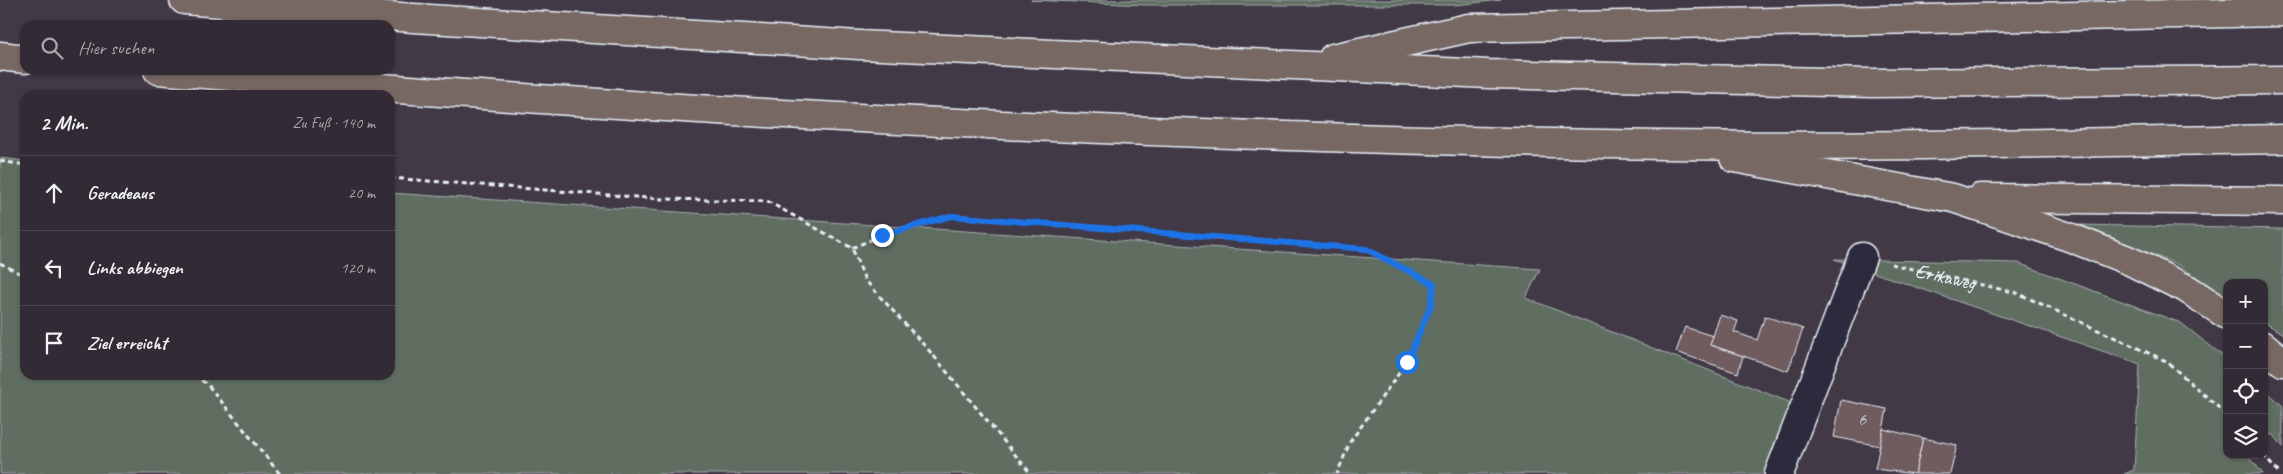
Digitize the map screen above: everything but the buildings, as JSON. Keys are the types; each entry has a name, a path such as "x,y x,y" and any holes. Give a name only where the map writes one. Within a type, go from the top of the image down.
{"highway":[{"path":"184,0 413,18 849,44 1489,74 1862,83 2283,80"},
{"path":"2003,18 2075,0"},
{"path":"1298,66 1469,28 2283,12"},
{"path":"0,56 20,58"},
{"path":"216,75 388,90"},
{"path":"395,91 855,119 1256,134 1664,145 1863,146 2283,139"},
{"path":"1664,145 1954,198 2069,236 2130,261 2187,289 2223,312"},
{"path":"1954,198 2283,201"},
{"path":"2268,349 2283,362"}],"street":[{"path":"1779,474 1862,257"}],"path":[{"path":"0,161 20,164"},
{"path":"395,178 662,199 767,201 852,248 865,280 939,362 1031,474"},
{"path":"852,248 882,235 951,216 1366,249 1434,284 1431,305 1407,362 1350,442 1337,474"},
{"name":"Erikaweg","path":"1862,257 2018,293 2166,361 2225,414"},
{"path":"0,263 20,273"},
{"path":"201,380 208,385 280,474"},
{"path":"2267,459 2280,474"}],"green space":[{"path":"1031,0 1501,0 1455,5 1145,5"},
{"path":"0,158 20,160 20,380 395,380 395,193 1540,269 1526,298 1794,404 1767,474 0,474"},
{"path":"2081,225 2283,229 2283,334 2268,325 2268,279 2223,279 2223,294 2178,265"},
{"path":"1834,259 2018,263 2181,323 2223,356 2223,459 2251,459 2263,474 2124,474 2134,470 2140,364"},
{"path":"2268,393 2283,406 2283,447 2274,435 2268,435"}],"route":[{"path":"882,235 951,216 1366,249 1434,284 1431,305 1407,362"}]}
